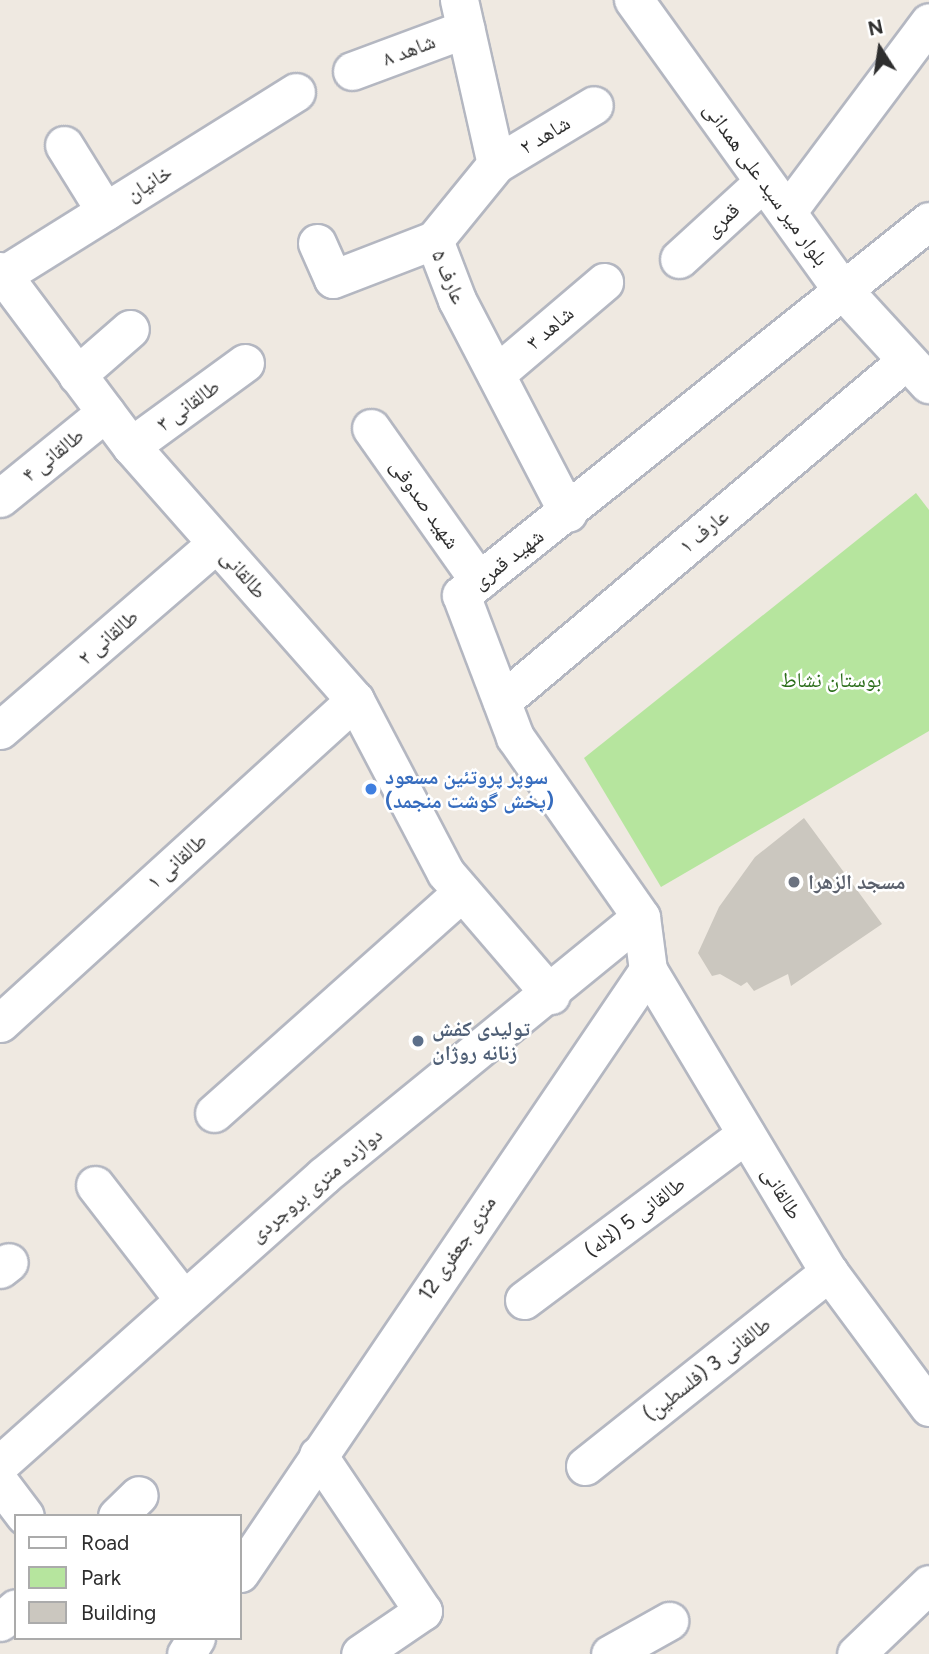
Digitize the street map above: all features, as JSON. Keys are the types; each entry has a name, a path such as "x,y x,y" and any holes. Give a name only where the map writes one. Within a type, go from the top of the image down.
{"main road":[{"name":"بلوار میر سید علی همدانی","path":"634,0 842,289 918,372 929,405"}],"street":[{"name":"شاهد ۸","path":"352,72 462,14"},
{"path":"462,14 496,164"},
{"path":"787,212 929,22"},
{"name":"خانیان","path":"1,274 296,92"},
{"name":"شاهد ۲","path":"496,164 594,105"},
{"path":"64,145 104,211"},
{"name":"عارف ۵","path":"496,164 434,240 496,374 568,513"},
{"name":"قمری","path":"679,259 764,181"},
{"name":"شهید قمری","path":"641,917 515,737 461,595 568,513 929,220"},
{"path":"317,243 333,279 434,240"},
{"name":"طالقانی","path":"1,274 131,446 355,700 446,873 551,995"},
{"name":"شاهد ۳","path":"496,374 604,282"},
{"path":"77,375 130,328"},
{"name":"طالقانی ۳","path":"131,446 245,363"},
{"name":"عارف ۱","path":"502,702 918,372"},
{"name":"طالقانی ۴","path":"0,498 106,412"},
{"name":"شهید صدوقی","path":"371,428 479,581"},
{"name":"طالقانی ۲","path":"0,730 217,544"},
{"name":"طالقانی ۱","path":"0,1023 355,700"},
{"path":"214,1113 462,892"},
{"path":"641,917 648,970"},
{"name":"دوازده متری بروجردی","path":"1,1466 323,1176 551,995 641,917"},
{"name":"طالقانی","path":"648,970 829,1272 929,1407"},
{"name":"12 متری جعفری","path":"242,1570 648,970"},
{"name":"طالقانی 5 (لاله)","path":"524,1300 746,1134"},
{"path":"95,1185 184,1300"},
{"name":"طالقانی 3 (فلسطین)","path":"585,1466 829,1272"},
{"path":"318,1455 423,1611 360,1654"},
{"path":"1,1466 24,1514"},
{"path":"856,1654 929,1584"},
{"path":"0,1622 14,1610"},
{"path":"610,1654 669,1621"}],"green space":[{"name":"بوستان نشاط","path":"916,493 929,510 929,731 661,887 584,758"}],"building":[{"name":"مسجد الزهرا","path":"804,818 882,924 791,986 788,974 754,991 747,982 741,986 720,974 712,976 698,953 719,907 755,857"}],"place":[{"name":"سوپر پروتئین مسعود (پخش گوشت منجمد)","path":"371,789"},
{"name":"مسجد الزهرا","path":"794,882"},
{"name":"تولیدی کفش زنانه روژان","path":"418,1041"}]}
